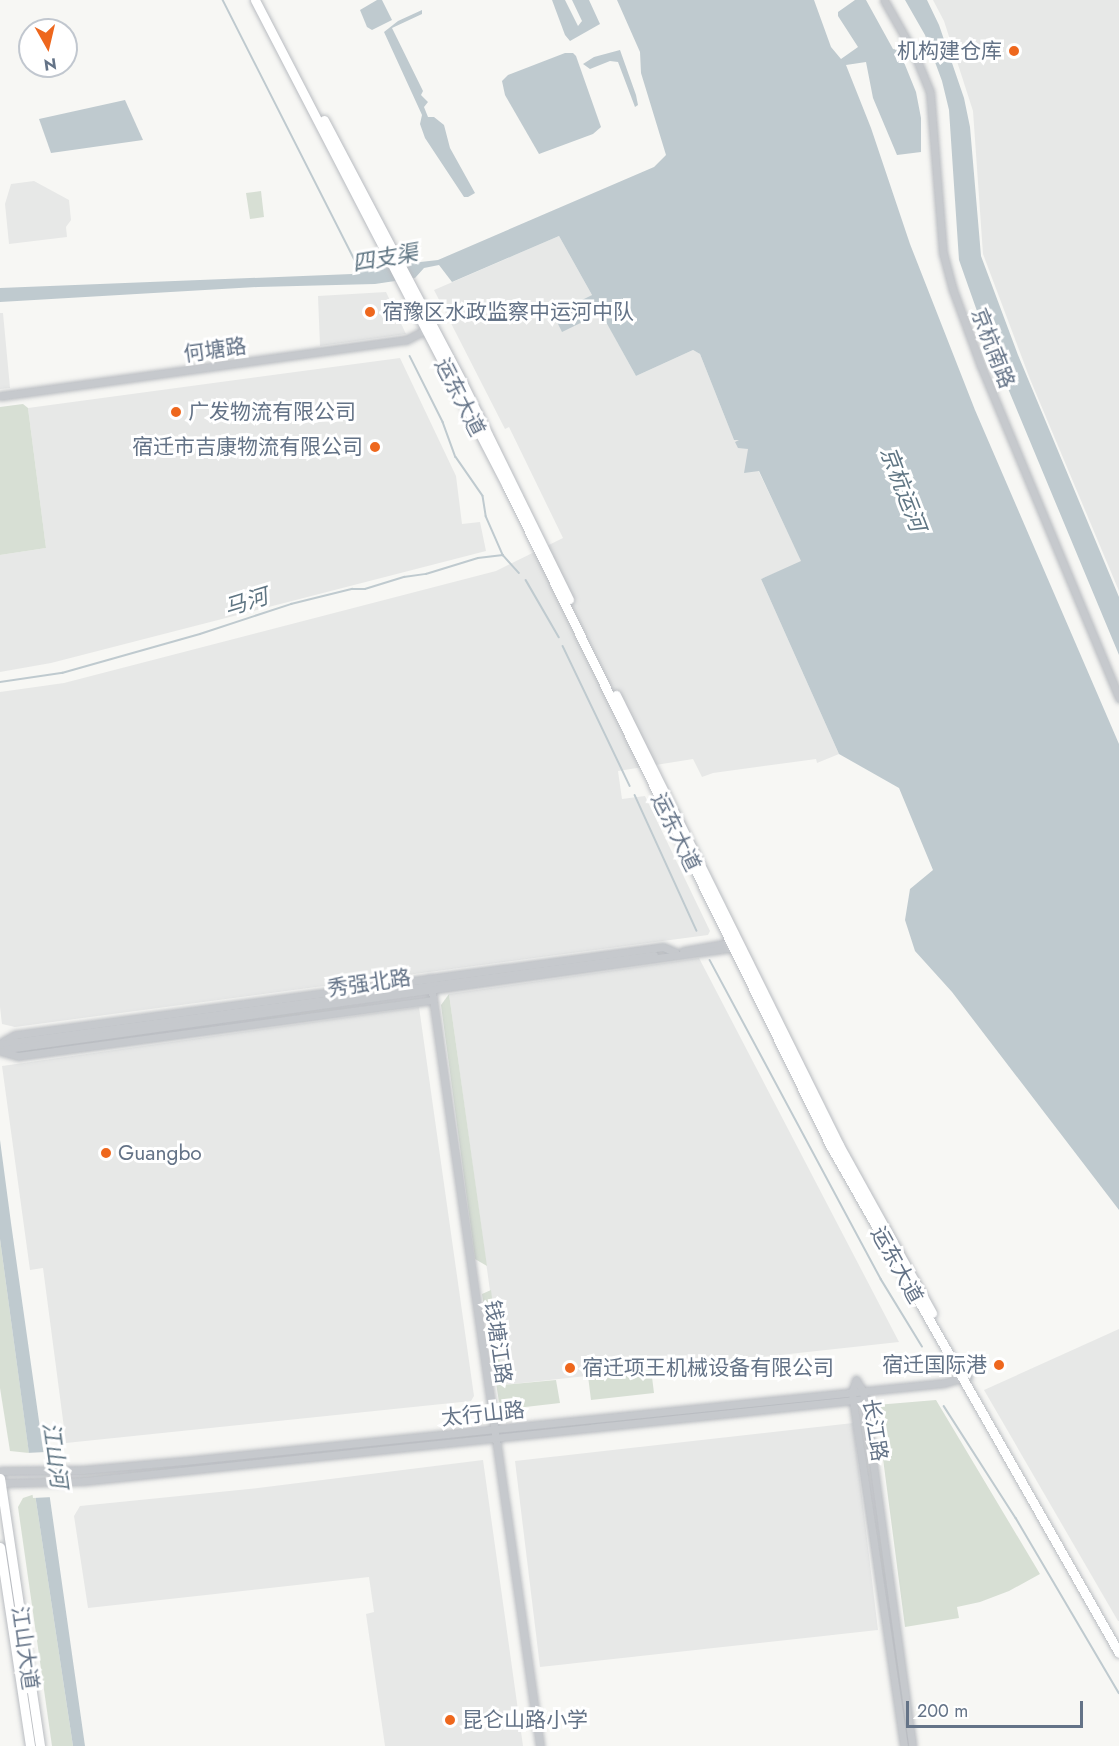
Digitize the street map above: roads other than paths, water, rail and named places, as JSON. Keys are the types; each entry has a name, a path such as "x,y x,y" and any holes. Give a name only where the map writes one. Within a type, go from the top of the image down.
{"main road":[{"name":"运东大道","path":"255,0 429,328 839,1145 965,1378 1119,1653"},
{"name":"运东大道","path":"262,0 389,252"},
{"name":"运东大道","path":"965,1378 1119,1641"},
{"name":"江山大道","path":"0,1479 40,1746"},
{"name":"江山大道","path":"0,1547 30,1746"}],"street":[{"name":"京杭南路","path":"884,0 914,53 930,92 943,253 953,290 981,366 1119,698"},
{"name":"何塘路","path":"0,396 406,340 429,328"},
{"name":"秀强北路","path":"0,1050 431,985 737,944"},
{"name":"秀强北路","path":"0,1043 737,944"},
{"name":"钱塘江路","path":"431,985 540,1746"},
{"path":"0,1050 18,1056 433,1000"},
{"path":"863,1391 965,1378"},
{"name":"长江路","path":"904,1746 853,1400 852,1392 856,1380 863,1391 912,1746"},
{"name":"太行山路","path":"0,1483 58,1482 852,1392"},
{"name":"太行山路","path":"0,1471 58,1471 185,1461 864,1399"}],"water":[{"path":"377,0 382,0 392,20 372,30 367,27 360,10"},
{"path":"552,0 565,0 578,26 582,21 572,0 589,0 600,24 570,41 565,35"},
{"name":"京杭运河","path":"617,0 814,0 831,47 841,59 858,47 838,16 838,12 855,0 866,0 893,49 899,50 916,92 921,118 921,152 897,155 873,98 866,62 846,65 871,128 910,244 975,410 1119,744 1119,1210 952,992 915,951 905,920 910,889 933,870 899,788 839,754 761,579 801,561 759,471 744,473 748,449 738,448 735,442 739,440 734,440 700,354 693,350 636,376 601,313 562,332 553,314 592,295 559,236 452,282 439,265 424,268 415,278 375,284 258,287 0,302 0,288 352,274 355,272 355,264 360,262 367,267 376,267 438,260 654,167 666,155 641,73 640,52"},
{"path":"905,0 927,0 939,25 964,98 970,127 981,256 1018,355 1119,597 1119,655 984,331 959,260 949,110 942,81 925,35"},
{"path":"422,10 422,14 392,28 423,91 421,95 428,102 424,107 428,117 434,117 444,125 450,148 475,193 468,197 464,197 425,138 420,124 422,115 384,32 398,21"},
{"path":"620,50 636,95 638,105 635,107 618,62 610,61 590,69 583,64 594,57"},
{"path":"565,53 573,53 576,56 601,127 593,134 539,154 505,95 502,81 508,75"},
{"path":"125,100 143,140 51,153 39,119"},
{"path":"0,1140 85,1746 73,1746 30,1461 0,1239"}],"waterway":[{"name":"四支渠","path":"223,0 357,264"},
{"path":"410,356 443,422 456,457 483,496 486,516 503,555 519,573"},
{"name":"马河","path":"0,682 62,673 200,634 291,604 352,589 365,589 404,577 426,574 478,558 503,555"},
{"path":"526,580 559,637"},
{"path":"563,646 630,786"},
{"path":"635,795 697,931"},
{"path":"710,960 881,1279 922,1346"},
{"path":"944,1406 1016,1518 1119,1693"}],"place":[{"name":"机构建仓库","path":"1014,51"},
{"name":"宿豫区水政监察中运河中队","path":"370,312"},
{"name":"广发物流有限公司","path":"176,412"},
{"name":"宿迁市吉康物流有限公司","path":"375,447"},
{"name":"Guangbo","path":"106,1153"},
{"name":"宿迁国际港","path":"999,1365"},
{"name":"宿迁项王机械设备有限公司","path":"570,1368"},
{"name":"昆仑山路小学","path":"450,1720"}],"water label":[{"name":"江山河","path":"55,1455"}]}
